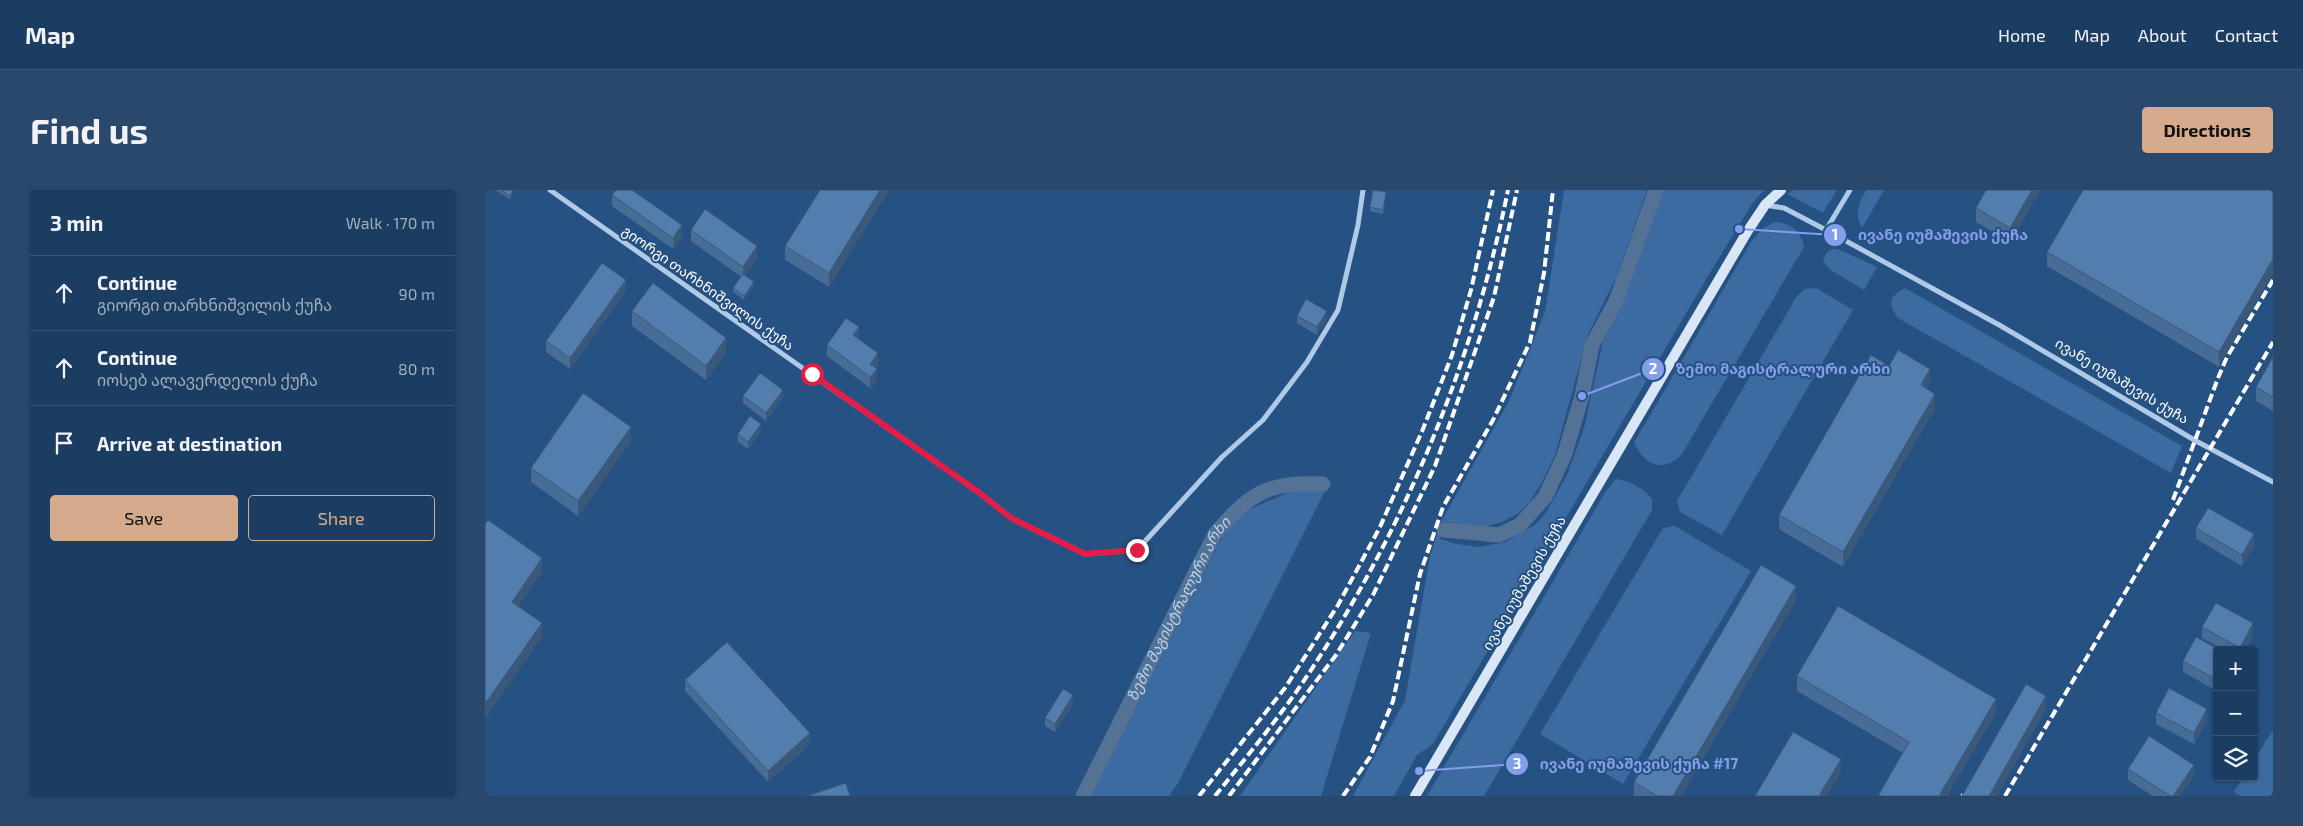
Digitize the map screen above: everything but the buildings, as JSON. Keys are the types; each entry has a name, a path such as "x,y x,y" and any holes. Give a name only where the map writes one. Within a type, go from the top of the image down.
{"street":[{"name":"გიორგი თარხნიშვილის ქუჩა","path":"550,190 977,491 1011,518 1085,554 1137,550 1222,457 1263,420 1307,362 1338,310 1358,225 1363,190"},
{"name":"ივანე იუმაშევის ქუჩა","path":"1415,796 1747,232 1765,205 1781,190"},
{"path":"1826,230 1850,190"},
{"name":"ივანე იუმაშევის ქუჩა","path":"1765,205 1784,208 1826,230 2001,326 2196,441 2273,482"}],"shaded area":[{"path":"1564,190 1647,190 1616,278 1588,334 1555,455 1541,484 1529,503 1517,514 1502,522 1477,529 1446,522 1440,539 1479,547 1505,542 1536,524 1545,514 1567,475 1584,428 1603,341 1632,279 1663,190 1764,190 1752,204 1708,276 1433,744 1417,755 1394,796 1353,796 1405,700 1430,556 1441,522 1509,401 1545,312"},
{"path":"1794,190 1837,190 1823,213 1787,194"},
{"path":"1866,190 1884,190 1862,228 1858,218 1858,209"},
{"path":"1774,222 1790,226 1798,232 1804,247 1682,454 1668,464 1661,465 1648,461 1638,450 1634,442 1751,242 1762,229"},
{"path":"1832,249 1838,249 1877,267 1864,290 1829,269 1823,261 1826,253"},
{"path":"1816,288 1853,310 1722,535 1680,512 1677,501 1797,296 1805,289"},
{"path":"1905,288 2182,446 2171,473 1898,318 1892,308 1891,301 1896,294"},
{"path":"1616,479 1632,483 1645,492 1652,499 1652,510 1484,796 1427,796 1606,491"},
{"path":"1294,490 1325,491 1178,783 1169,796 1091,796 1222,538 1241,513"},
{"path":"1675,526 1751,571 1623,784 1540,734 1663,528"},
{"path":"1355,631 1371,633 1321,796 1240,796"},
{"path":"2273,730 2273,796 2241,796 2234,792 2241,781 2258,781 2258,754"}],"waterway":[{"name":"ზემო მაგისტრალური არხი","path":"1444,530 1499,535 1520,525 1545,497 1564,456 1582,396 1592,345 1616,301 1656,190"},
{"name":"ზემო მაგისტრალური არხი","path":"1083,796 1215,534 1239,508 1261,492 1288,485 1323,484"}],"railway":[{"path":"1199,796 1285,688 1338,605 1380,527 1423,429 1452,355 1471,290 1493,190"},
{"path":"1215,796 1270,728 1301,685 1371,570 1401,510 1429,448 1475,321 1493,256 1508,190"},
{"path":"1229,796 1336,655 1373,595 1435,466 1494,297 1517,190"},
{"path":"1343,796 1370,757 1393,701 1420,574 1443,507 1493,420 1530,342 1544,273 1553,190"},
{"path":"2173,500 2227,357 2273,280"},
{"path":"2005,796 2273,342"}],"place":[{"name":"ივანე იუმაშევის ქუჩა","path":"1739,229"},
{"name":"ზემო მაგისტრალური არხი","path":"1582,396"},
{"name":"ივანე იუმაშევის ქუჩა #17","path":"1419,771"}],"route":[{"path":"812,374 977,491 1011,518 1085,554 1137,550"}]}
